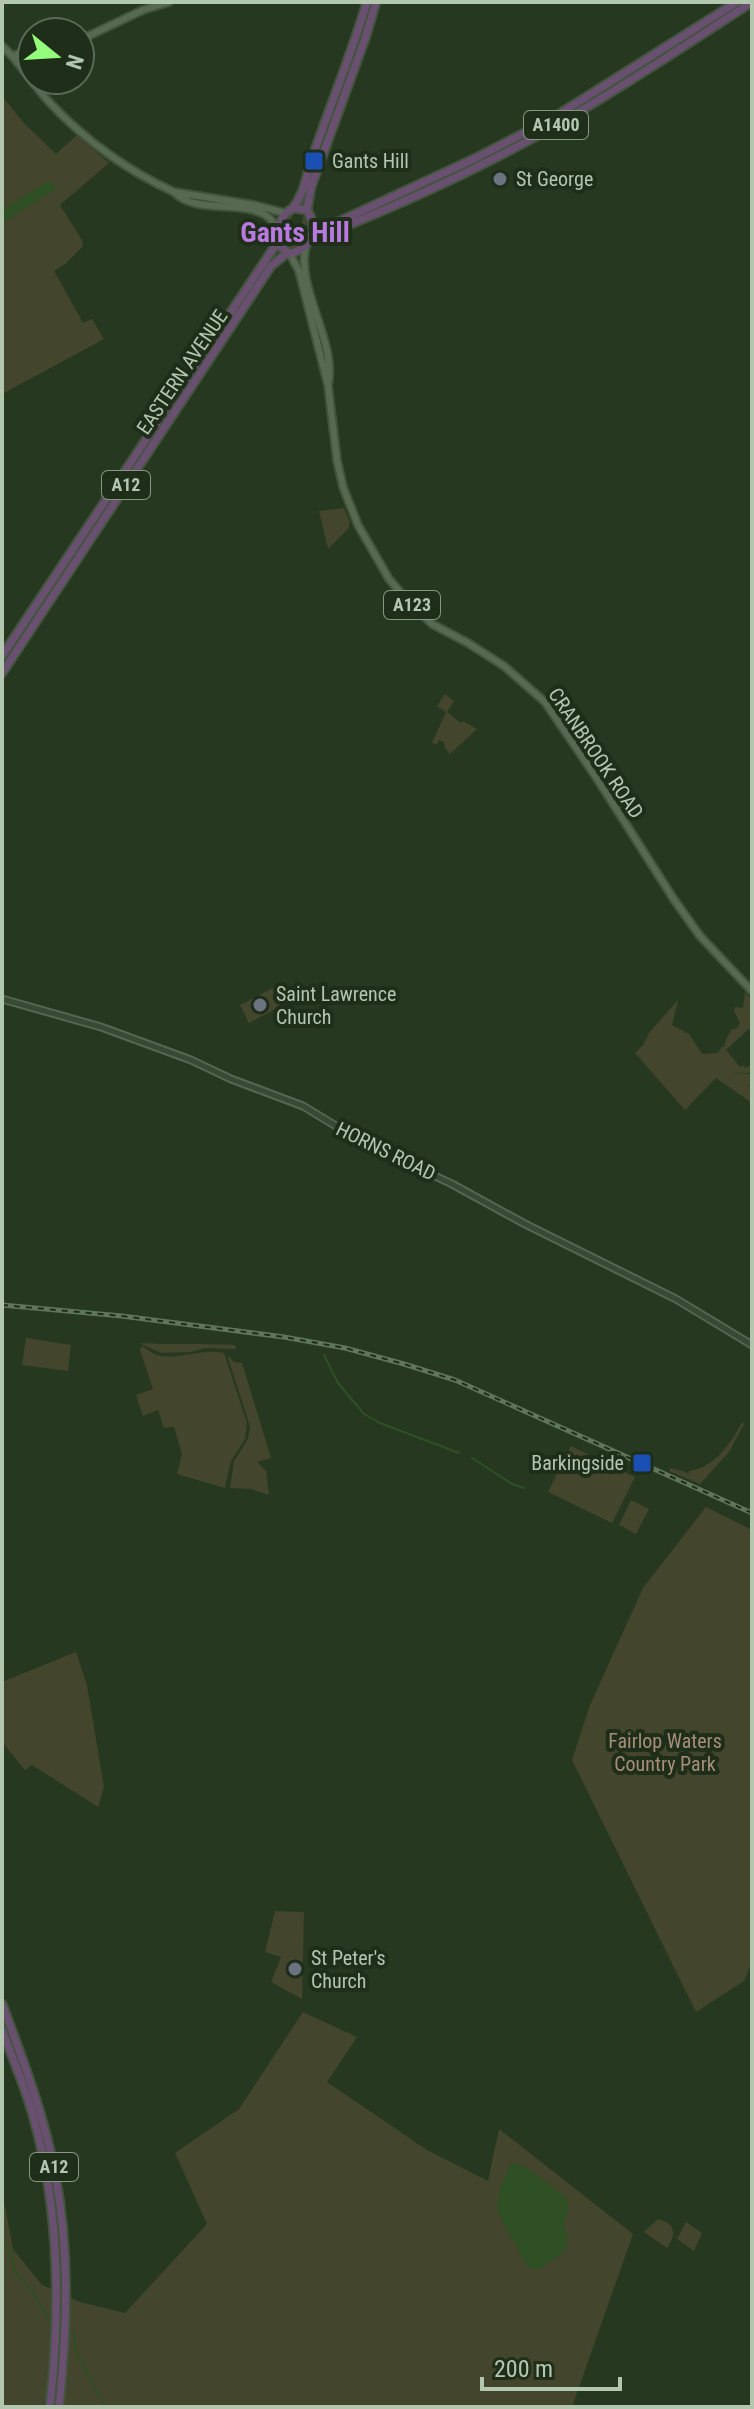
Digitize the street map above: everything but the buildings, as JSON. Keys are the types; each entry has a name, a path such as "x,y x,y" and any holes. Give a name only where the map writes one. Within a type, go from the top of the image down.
{"highway":[{"path":"279,240 278,231 285,213 293,208 303,190 367,2"},
{"path":"308,243 314,233 307,210 311,187 376,2"},
{"name":"A1400","path":"312,221 323,228 337,223 523,134 585,99 737,2"},
{"name":"A1400","path":"308,243 521,145 589,106 752,2"},
{"path":"293,208 307,210"},
{"name":"A123","path":"279,240 282,250 288,254"},
{"name":"EASTERN AVENUE","path":"2,656 279,240"},
{"name":"A12","path":"288,254 308,243"},
{"name":"EASTERN AVENUE","path":"2,673 271,266 288,254"},
{"name":"A12","path":"2,2004 36,2097 54,2164 63,2234 59,2407"},
{"name":"A12","path":"2,2030 28,2100 45,2170 54,2235 60,2338 50,2407"}],"main road":[{"path":"96,32 143,10 169,2"},
{"path":"2,46 16,59"},
{"path":"45,96 100,149 131,170 174,192 285,213"},
{"path":"174,192 177,196 199,203 260,212 271,219 278,231"},
{"name":"CRANBROOK ROAD","path":"308,243 303,266 327,358 328,385"},
{"name":"CRANBROOK ROAD","path":"288,254 299,271 328,385 343,487 358,525 389,579 432,624 504,666 545,702 700,936 752,991"}],"street":[{"name":"HORNS ROAD","path":"2,999 132,1038 303,1106 359,1140 676,1299 752,1345"}],"green space":[{"path":"708,24 712,25 581,109 498,154 496,151 561,116"},
{"path":"2,96 56,154 77,135 109,163 60,205 83,246 54,271 83,323 92,319 104,339 2,394"},
{"path":"303,215 307,221 305,232 299,234 306,234 306,237 300,245 291,249 290,246 287,248 284,239 288,219 287,229 298,233 304,225"},
{"path":"344,508 350,522 349,528 328,549 319,511"},
{"path":"445,694 454,701 447,712 461,723 463,721 477,729 450,754 444,742 439,740 437,744 432,743 446,712 437,706"},
{"path":"277,986 285,1004 249,1023 240,1005"},
{"path":"745,992 752,1000 752,1026 726,1050 740,1067 752,1065 752,1073 731,1074 752,1074 752,1082 747,1086 752,1084 752,1103 716,1078 685,1110 635,1053 678,1000 672,1025 689,1034 702,1054 718,1053 732,1029 740,1023 734,1011 735,1007 743,1008"},
{"path":"26,1338 71,1345 68,1371 22,1365"},
{"path":"139,1343 235,1345 236,1349 206,1348 161,1353"},
{"path":"143,1347 160,1356 224,1353 247,1423 245,1439 231,1461 225,1488 177,1474 182,1454 174,1427 164,1428 158,1410 143,1416 136,1395 153,1389 140,1350"},
{"path":"227,1355 234,1362 242,1363 271,1458 257,1462 266,1471 269,1495 251,1489 230,1488 234,1461 248,1439 250,1426"},
{"path":"742,1422 744,1424 729,1452 700,1484 669,1471 670,1468 688,1475 689,1471 707,1465 727,1446"},
{"path":"571,1446 635,1477 612,1523 548,1492"},
{"path":"631,1500 649,1509 636,1534 619,1525"},
{"name":"Fairlop Waters Country Park","path":"706,1507 752,1530 752,1962 744,1981 696,2012 572,1760 590,1705 643,1588"},
{"path":"76,1652 87,1685 104,1787 98,1807 32,1765 25,1770 2,1742 2,1682"},
{"path":"275,1911 304,1912 302,1999 271,1982 281,1957 265,1952"},
{"path":"303,2012 357,2037 327,2082 427,2150 488,2181 499,2129 633,2234 572,2407 48,2407 45,2401 43,2407 2,2407 2,2191 13,2249 42,2285 80,2302 125,2313 207,2224 175,2153 239,2109"},
{"path":"658,2219 669,2224 673,2230 667,2248 644,2232"},
{"path":"686,2222 702,2233 694,2251 677,2239"}],"shaded area":[{"path":"51,182 56,189 2,223 2,210"},
{"path":"511,2163 524,2166 567,2198 569,2209 563,2223 568,2240 566,2246 537,2270 526,2265 497,2210 500,2188"}],"waterway":[{"path":"324,1355 338,1383 364,1414 459,1453"},
{"path":"472,1458 512,1484 524,1488"},
{"path":"2,2242 12,2254 16,2274 32,2290 50,2323"},
{"path":"73,2331 77,2353 105,2407"}],"railway":[{"path":"2,1305 122,1316 284,1337 345,1348 404,1364 455,1380 752,1513"}],"place":[{"name":"Gants Hill","path":"314,161"},
{"name":"St George","path":"500,179"},
{"name":"Saint Lawrence Church","path":"260,1005"},
{"name":"Barkingside","path":"642,1463"},
{"name":"St Peter's Church","path":"295,1969"}],"district":[{"name":"Gants Hill","path":"295,232"}]}
